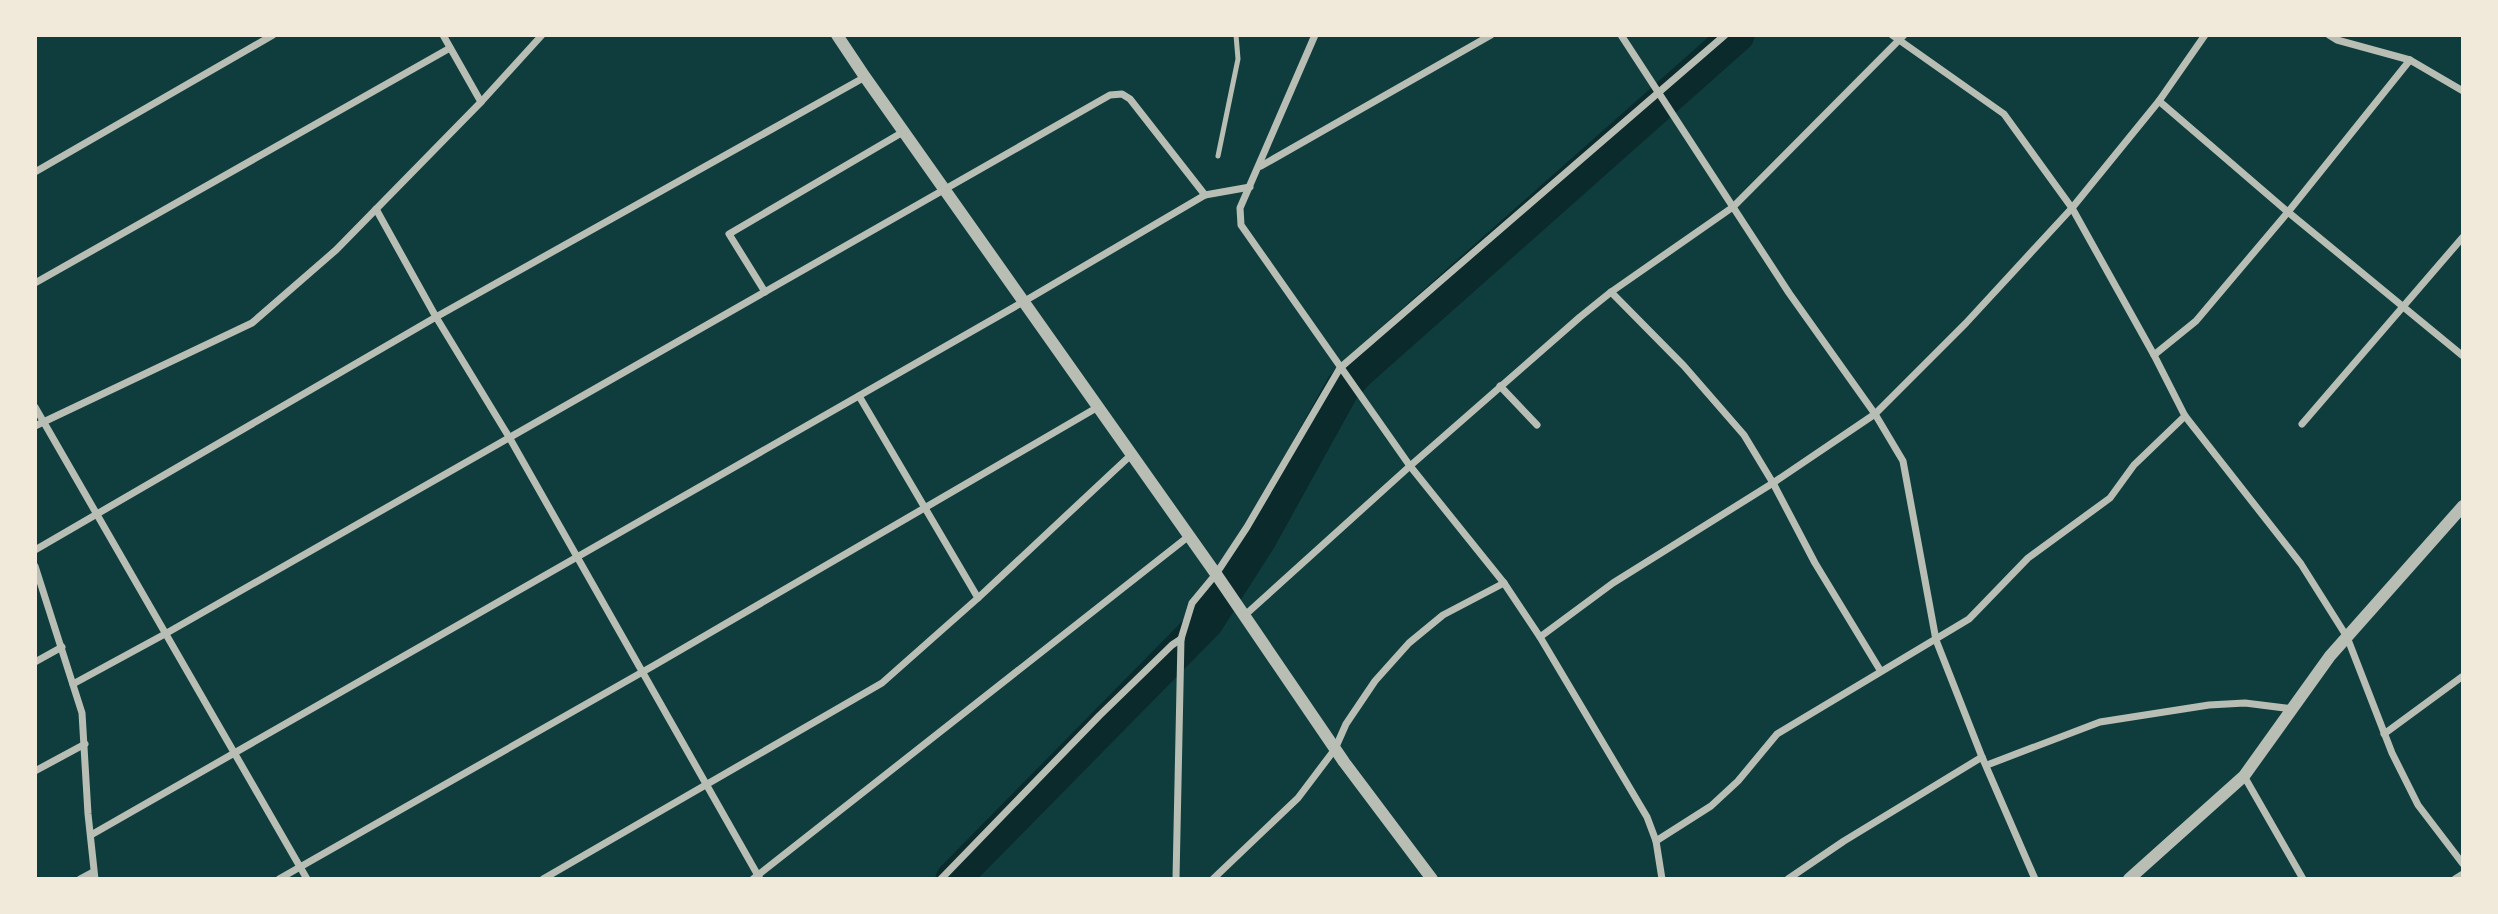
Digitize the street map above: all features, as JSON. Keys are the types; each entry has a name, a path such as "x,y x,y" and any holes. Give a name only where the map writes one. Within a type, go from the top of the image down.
{"street":[{"path":"35,172 273,35"},
{"path":"443,35 481,102"},
{"path":"35,426 252,323 336,250 481,102 542,35"},
{"path":"837,35 1132,454 1335,749 1432,879"},
{"path":"1315,35 1240,208 1241,225 1410,466 1504,583 1539,637 1647,817 1656,841 1662,879"},
{"path":"1259,167 1491,35"},
{"path":"1621,35 1790,293 1875,414 1903,461 1936,640 1982,757 2035,879"},
{"path":"1176,879 1181,640 1192,603 1222,584 1340,368 1660,95 1725,35"},
{"path":"1892,35 1902,38 2004,114 2072,208 2185,416 2301,564 2347,637 2384,734 2418,806 2463,864"},
{"path":"1539,637 1613,583 1773,483 1875,414 1966,323 2072,208 2159,101 2205,35"},
{"path":"2329,35 2337,40 2410,60 2463,91"},
{"path":"1244,616 1500,386 1611,292 1733,207 1902,38"},
{"path":"35,283 450,48"},
{"path":"2154,355 2196,321 2410,60"},
{"path":"35,551 436,317 865,78"},
{"path":"73,684 1111,95 1122,94 1130,99 1205,195"},
{"path":"2159,101 2288,212 2463,356"},
{"path":"765,292 729,233 903,132"},
{"path":"91,835 1023,302 1205,195 1250,187"},
{"path":"376,209 643,672 757,878 1189,536"},
{"path":"2302,424 2463,237"},
{"path":"1611,292 1684,366 1744,435 1815,563 1880,670"},
{"path":"1500,386 1537,425"},
{"path":"859,396 978,598"},
{"path":"35,407 307,879"},
{"path":"279,879 643,672 1098,407"},
{"path":"1656,841 1711,806 1738,781 1777,734 1969,619 2028,558 2110,498 2134,466 2185,416"},
{"path":"543,879 882,683 978,598 1132,454"},
{"path":"2129,879 2244,775 2330,656 2463,506"},
{"path":"35,566 82,713 94,876 80,879"},
{"path":"1213,879 1298,798 1335,749 1346,724 1375,681 1409,643 1443,615 1504,583"},
{"path":"941,879 1099,716 1172,645 1181,640"},
{"path":"35,662 62,647"},
{"path":"2384,734 2463,676"},
{"path":"1987,765 2101,722 2209,705 2245,703 2293,709"},
{"path":"35,771 85,744"},
{"path":"1788,879 1844,841 1982,757"},
{"path":"2244,775 2303,879"},
{"path":"2455,879 2463,874"}],"lane":[{"path":"1218,156 1238,59 1236,35"}],"waterway":[{"path":"953,879 1206,622 1260,537 1343,387 1737,35"}]}
